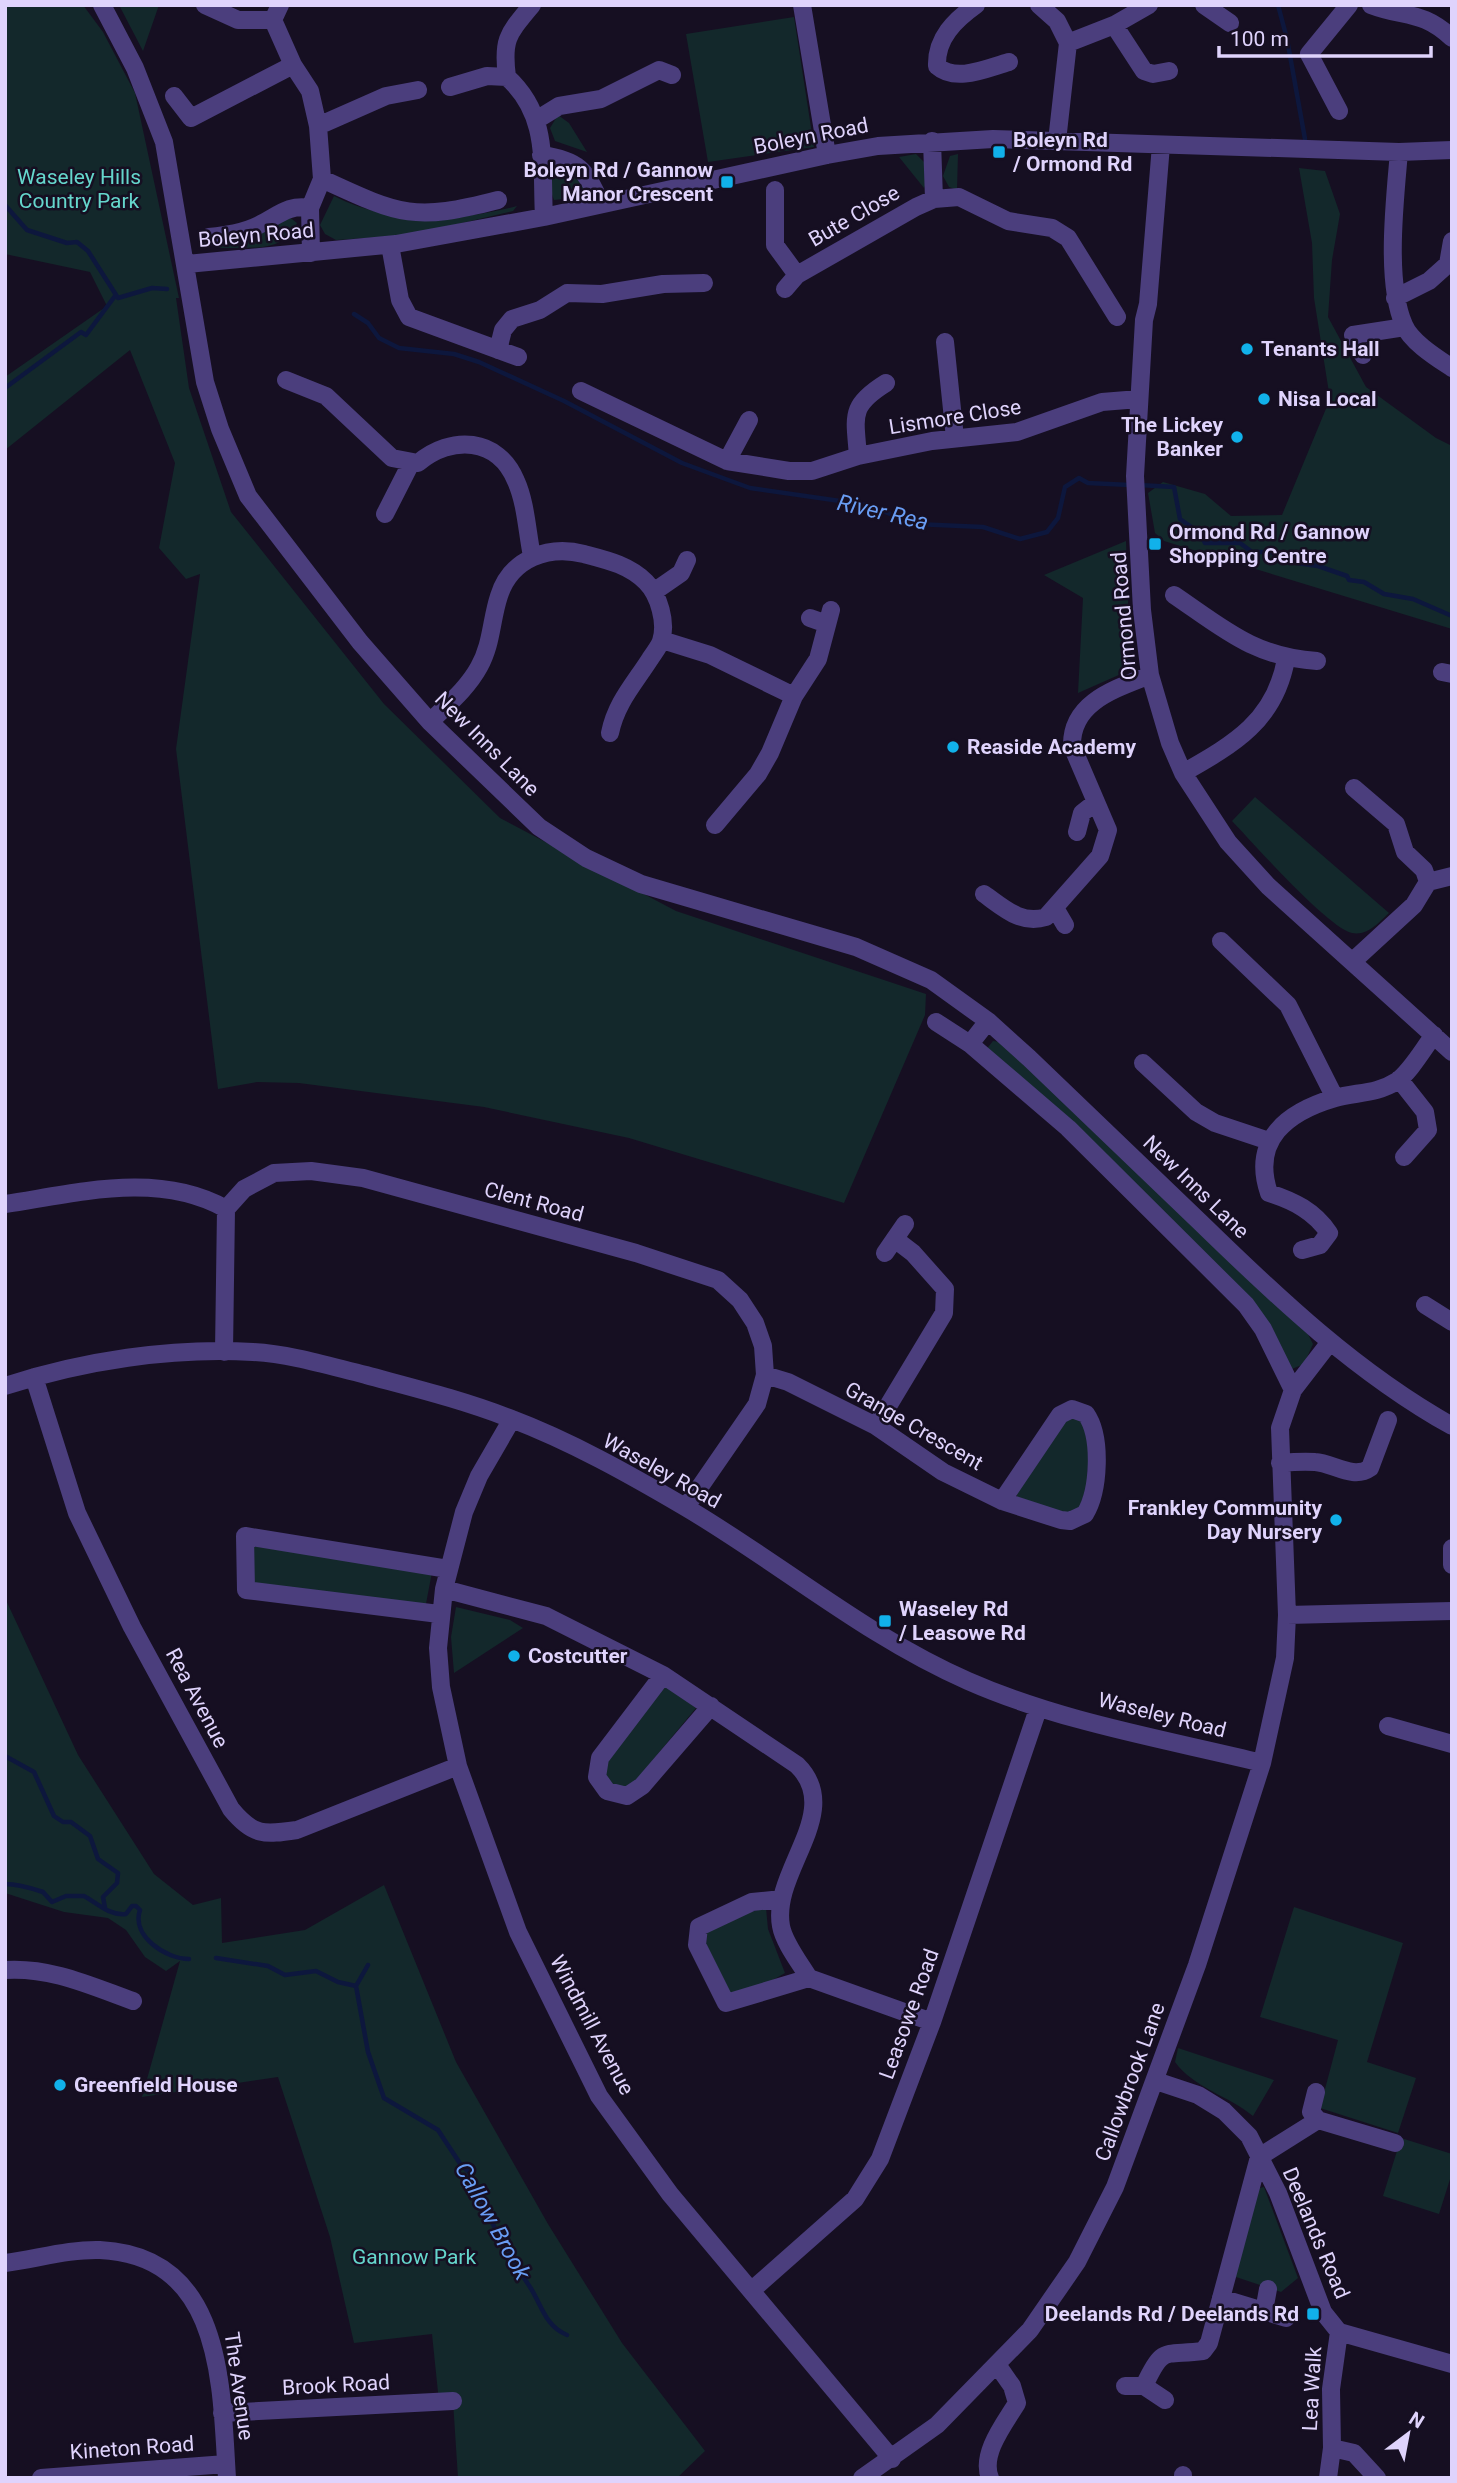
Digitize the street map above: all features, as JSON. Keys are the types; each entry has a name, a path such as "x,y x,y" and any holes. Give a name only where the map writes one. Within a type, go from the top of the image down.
{"street":[{"name":"New Inns Lane","path":"102,5 135,68 164,142 187,264 205,382 220,429 248,496 360,642 430,722 496,789 539,827 586,858 641,884 856,947 931,980 988,1021 1330,1342 1393,1391 1452,1426"},
{"path":"205,5 238,20 277,12 293,65 310,90 318,126 322,179 310,208 311,253"},
{"path":"532,5 510,29 503,50 507,77 521,90 538,119 544,217"},
{"path":"802,5 827,155"},
{"path":"976,5 948,29 936,53 937,66 944,72 960,75 1009,62"},
{"path":"1039,5 1057,21 1068,43 1056,141"},
{"path":"1068,43 1114,25 1149,5"},
{"path":"1205,5 1230,23"},
{"path":"1339,111 1309,54 1349,5"},
{"path":"1371,5 1415,9 1452,38"},
{"path":"1114,25 1144,71 1153,74 1169,71"},
{"path":"174,96 193,126 293,65"},
{"path":"538,119 559,106 601,99 659,70 672,75"},
{"path":"450,87 487,76 507,77"},
{"path":"318,126 386,96 418,90"},
{"name":"Boleyn Road","path":"187,264 390,245 544,217 827,155 932,141 1056,141 1399,152 1452,150"},
{"path":"932,141 934,199 959,197 1008,221 1026,226 1044,226 1059,232 1068,238 1117,317"},
{"name":"Ormond Road","path":"1161,145 1139,399 1136,476 1142,610 1150,675 1160,719 1183,773 1228,842 1268,886 1452,1052"},
{"path":"1399,152 1394,221 1395,298 1405,327 1435,357 1452,368"},
{"path":"541,155 567,158 576,164 590,180 601,204"},
{"path":"322,179 389,210 415,214 456,211 498,200"},
{"name":"Bute Close","path":"775,190 775,245 791,282 934,199"},
{"path":"209,237 232,235 258,226 289,207 310,208"},
{"path":"1395,298 1429,281 1448,264 1452,241"},
{"path":"390,245 400,300 409,317 518,357"},
{"path":"498,350 503,330 512,319 540,310 567,293 601,293 663,284 704,283"},
{"path":"1363,355 1353,335 1405,327"},
{"path":"945,342 955,438"},
{"path":"286,380 302,392 326,396 392,458 418,463 432,451 450,444 471,444 495,453 517,483 532,556"},
{"name":"Lismore Close","path":"858,456 854,413 865,396 886,383"},
{"name":"Lismore Close","path":"580,391 727,461 789,471 812,471 858,456 955,438 1017,432 1102,402 1139,399"},
{"path":"727,461 749,420"},
{"path":"385,514 411,463"},
{"path":"430,722 465,687 478,669 488,649 499,594 507,579 532,556 558,550 598,558 639,575 655,591 660,606 662,640 615,712 610,733"},
{"path":"655,591 681,573 687,560"},
{"path":"1174,596 1251,648 1286,659 1317,661"},
{"path":"726,820 758,774 794,696 818,659 823,617"},
{"path":"662,640 710,655 794,696"},
{"path":"1183,773 1223,750 1274,701 1286,659"},
{"path":"984,894 1027,920 1046,917 1066,890 1105,848 1108,830 1072,746 1075,721 1085,706 1150,675"},
{"path":"1354,789 1396,824 1405,852 1424,870 1428,882"},
{"path":"1077,832 1083,813 1096,803"},
{"path":"1352,962 1414,905 1428,882 1452,876"},
{"path":"1055,908 1065,925"},
{"path":"1221,941 1289,1004 1335,1098"},
{"path":"970,1044 988,1021"},
{"path":"936,1022 970,1044 1068,1128 1246,1304 1263,1329 1293,1390"},
{"path":"1302,1250 1320,1245 1329,1233 1308,1211 1292,1200 1269,1193 1263,1177 1263,1154 1269,1141 1279,1128 1335,1098 1377,1091 1399,1079 1434,1035"},
{"path":"1143,1063 1196,1112 1215,1123 1269,1141"},
{"path":"1399,1079 1425,1112 1428,1130 1404,1157"},
{"name":"Clent Road","path":"226,1209 244,1189 274,1173 311,1171 363,1178 636,1254 718,1280 740,1300 755,1323 763,1346 765,1375 757,1404 686,1507"},
{"path":"5,1204 149,1185 203,1195 226,1209 224,1352"},
{"path":"876,1426 944,1313 945,1289 913,1252 896,1239"},
{"path":"1425,1305 1452,1322"},
{"path":"1330,1342 1293,1390 1280,1428 1287,1615 1452,1611"},
{"name":"Waseley Road","path":"5,1386 34,1377 134,1358 224,1352 288,1356 436,1393 512,1419 609,1465 686,1507 915,1654 967,1681 1038,1709 1262,1763"},
{"name":"Grange Crescent","path":"765,1375 788,1382 876,1426 943,1472 1002,1501 1061,1520 1070,1521 1085,1514 1097,1483 1093,1427 1086,1414 1073,1409 1060,1415 1002,1501"},
{"name":"Rea Avenue","path":"34,1377 77,1513 132,1627 231,1809 246,1827 272,1834 297,1830 458,1766"},
{"name":"Windmill Avenue","path":"512,1419 469,1500 448,1569 439,1614 441,1687 458,1766 518,1931 599,2096 670,2194 892,2459"},
{"path":"1280,1463 1318,1462 1364,1473 1370,1468 1388,1420"},
{"path":"439,1614 246,1590 245,1536 448,1569"},
{"path":"1452,1548 1452,1565"},
{"path":"444,1589 546,1616 663,1675 797,1765 811,1778 813,1813 782,1899 781,1926 809,1978"},
{"name":"Callowbrook Lane","path":"862,2478 937,2425 998,2366 1059,2291 1094,2234 1156,2081 1262,1763 1285,1658 1287,1615"},
{"path":"663,1675 600,1758 597,1777 607,1791 627,1796 642,1786 711,1706"},
{"name":"Leasowe Road","path":"752,2290 855,2199 880,2160 932,2022 1038,1709"},
{"path":"1388,1726 1452,1744"},
{"path":"782,1899 752,1902 699,1927 697,1945 726,2003 809,1978 932,2022"},
{"path":"5,1970 27,1968 58,1974 133,2001"},
{"name":"Deelands Road","path":"1156,2081 1198,2095 1224,2112 1249,2136 1278,2193 1323,2312 1339,2332 1452,2364"},
{"path":"1316,2092 1311,2112 1318,2120 1395,2143"},
{"path":"1259,2157 1318,2120"},
{"name":"Deelands Road","path":"1144,2386 1157,2358 1170,2352 1203,2351 1214,2330 1259,2157"},
{"name":"The Avenue","path":"5,2263 99,2250 142,2257 172,2274 191,2297 208,2325 216,2354 227,2471"},
{"path":"1264,2311 1268,2289"},
{"path":"1221,2298 1286,2318"},
{"name":"Lea Walk","path":"1328,2478 1332,2448 1331,2389 1339,2332"},
{"path":"984,2473 994,2442 1017,2403 1012,2386 998,2366"},
{"path":"1125,2386 1144,2386 1165,2400"},
{"name":"Brook Road","path":"222,2413 453,2401"},
{"name":"Lea Walk","path":"1332,2448 1354,2453 1377,2478"},
{"name":"Kineton Road","path":"41,2478 227,2471"}],"green space":[{"name":"Waseley Hills Country Park","path":"5,5 83,5 103,32 135,93 179,298 176,298 189,388 231,512 384,704 500,818 676,911 926,994 925,1015 844,1203 629,1138 484,1107 299,1083 257,1082 218,1089 176,749 200,574 186,579 159,548 175,463 130,350 5,450 5,377 107,306 90,272 5,254"},
{"path":"119,5 159,5 143,51"},
{"path":"794,17 814,147 708,162 686,34"},
{"path":"558,115 569,123 587,152 555,141 550,128"},
{"path":"916,154 927,165 928,180 924,188 899,157"},
{"path":"958,154 957,190 949,187 943,176 950,156"},
{"path":"567,165 577,173 589,196 554,200 545,175 551,167"},
{"path":"1299,168 1325,171 1340,214 1332,260 1328,317 1366,387 1436,438 1452,446 1452,629 1164,541 1155,533 1148,493 1163,482 1205,494 1231,516 1282,515 1330,399 1314,298 1312,243"},
{"path":"334,196 378,212 424,218 471,215 517,206 513,211 411,235 336,240 325,234 320,225"},
{"path":"288,216 297,223 284,240 264,247 218,248 221,244"},
{"path":"1126,541 1130,662 1121,674 1078,693 1083,598 1044,575"},
{"path":"1255,797 1389,913 1363,933 1352,933 1341,928 1326,916 1232,821"},
{"path":"993,1041 1000,1042 1308,1334 1313,1344 1304,1364 1292,1369 1259,1310 1231,1278 1156,1204 985,1051"},
{"path":"1082,1417 1090,1440 1085,1506 1068,1515 1017,1498 1017,1490 1065,1418"},
{"path":"253,1546 432,1572 425,1609 254,1584"},
{"name":"Gannow Park","path":"5,1598 78,1755 154,1874 193,1905 221,1898 222,1943 305,1930 384,1885 456,2062 548,2224 622,2343 705,2451 677,2478 458,2478 453,2401 439,2402 432,2334 354,2343 330,2237 278,2077 142,2097 180,1961 166,1971 145,1957 126,1930 108,1918 64,1912 5,1893"},
{"path":"456,1607 510,1620 523,1628 454,1673 451,1637"},
{"path":"665,1686 696,1708 627,1791 603,1780 607,1760"},
{"path":"1294,1907 1403,1943 1367,2062 1416,2078 1398,2133 1320,2108 1338,2040 1260,2017"},
{"path":"766,1908 768,1929 785,1973 757,1989 730,1997 706,1944 707,1931 742,1914"},
{"path":"1178,2048 1274,2080 1253,2116 1183,2071 1175,2062"},
{"path":"1401,2138 1452,2154 1452,2173 1439,2214 1383,2196"},
{"path":"1264,2187 1298,2278 1281,2292 1233,2276 1255,2189"}],"waterway":[{"path":"1278,5 1287,39 1305,139"},
{"name":"River Rea","path":"5,205 27,230 67,243 77,242 88,251 118,298 152,288 167,289"},
{"path":"5,388 81,332 86,335 115,296"},
{"name":"River Rea","path":"354,314 368,323 379,338 399,348 454,354 479,362 564,401 682,463 750,488 868,505 915,524 983,527 1020,539 1047,532 1058,518 1065,487 1079,478 1088,483 1130,485"},
{"name":"River Rea","path":"1139,485 1174,487 1180,519 1200,533 1205,543 1240,543 1252,552 1271,552 1283,561 1318,566 1347,576 1349,580 1364,582 1384,594 1413,599 1452,616"},
{"path":"5,1756 34,1772 54,1816 63,1822 71,1822 90,1836 98,1859 118,1873 117,1883 103,1897 105,1908"},
{"name":"Callow Brook","path":"5,1884 20,1885 43,1892 52,1902 66,1896 84,1896 109,1911 120,1914 126,1914 132,1906 136,1906 140,1910 139,1920 145,1937 170,1955 189,1959"},
{"name":"Callow Brook","path":"216,1958 268,1966 285,1975 316,1971 338,1982 356,1986 368,2052 384,2098 438,2130 461,2165 469,2172 496,2229 548,2320 567,2335"},
{"path":"356,1986 368,1965"}],"place":[{"name":"Boleyn Rd / Ormond Rd","path":"999,152"},
{"name":"Boleyn Rd / Gannow Manor Crescent","path":"727,182"},
{"name":"Tenants Hall","path":"1247,349"},
{"name":"Nisa Local","path":"1264,399"},
{"name":"The Lickey Banker","path":"1237,437"},
{"name":"Ormond Rd / Gannow Shopping Centre","path":"1155,544"},
{"name":"Reaside Academy","path":"953,747"},
{"name":"Frankley Community Day Nursery","path":"1336,1520"},
{"name":"Waseley Rd / Leasowe Rd","path":"885,1621"},
{"name":"Costcutter","path":"514,1656"},
{"name":"Greenfield House","path":"60,2085"},
{"name":"Deelands Rd / Deelands Rd","path":"1313,2314"}]}
